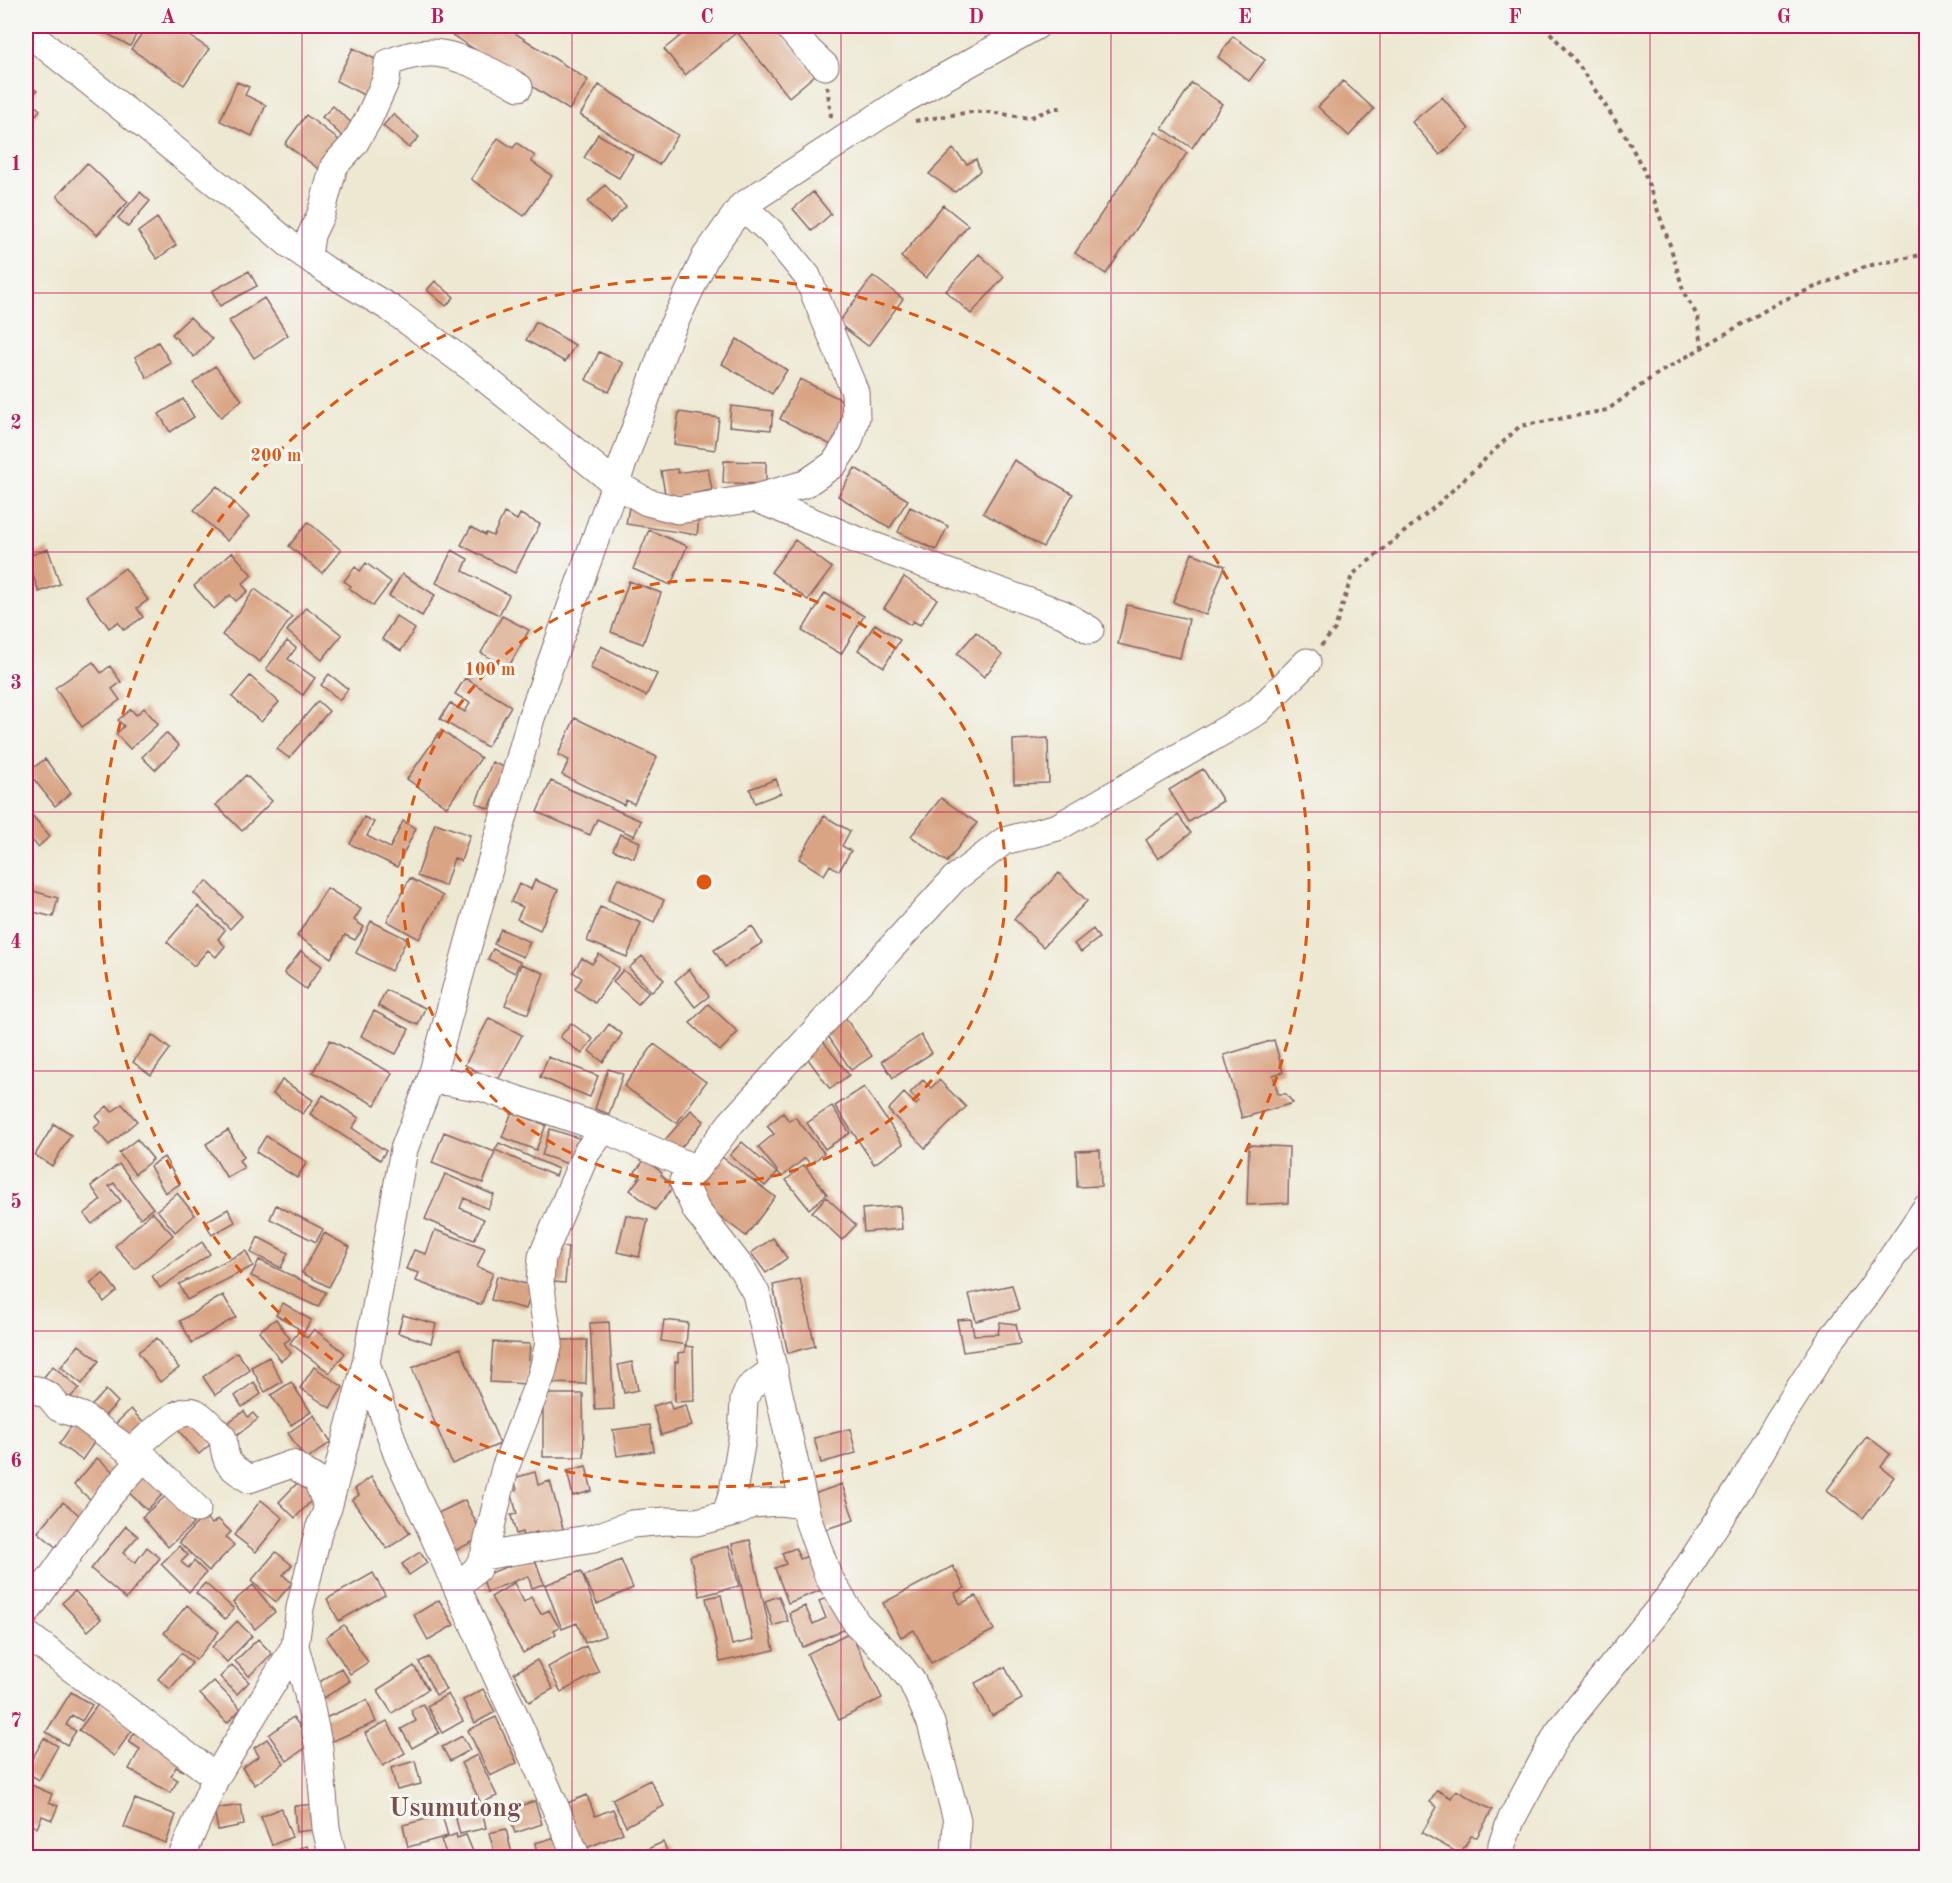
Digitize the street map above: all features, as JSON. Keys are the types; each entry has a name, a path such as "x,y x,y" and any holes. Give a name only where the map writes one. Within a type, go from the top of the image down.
{"street":[{"path":"788,26 825,66"},
{"path":"333,1857 326,1828 319,1748 296,1646 300,1608 319,1529 328,1508 366,1363 404,1149 431,1079 531,718 670,332 706,256 742,206 905,99 1036,26"},
{"path":"26,31 289,244 390,308 472,368 616,484 647,502 678,510 755,498 805,484 834,464 849,441 856,417 855,392 807,276 772,233 742,206"},
{"path":"308,257 310,235 321,214 334,166 354,144 368,120 386,80 388,63 409,55 434,53 493,72 519,87"},
{"path":"755,498 854,539 1063,614 1090,630"},
{"path":"955,1857 957,1820 931,1723 912,1682 897,1662 857,1624 828,1576 807,1517 756,1293 742,1269 696,1210 684,1181 731,1123 954,879 1004,841 1058,827 1258,711 1307,662"},
{"path":"431,1079 483,1088 604,1130 696,1169"},
{"path":"457,1587 477,1569 484,1556 505,1468 542,1374 549,1342 540,1281 542,1257 586,1153 604,1130"},
{"path":"1501,1857 1502,1844 1512,1818 1558,1733 1670,1595 1830,1341 1870,1290 1926,1208"},
{"path":"366,1363 397,1454 577,1857"},
{"path":"726,1514 742,1439 744,1400 749,1388 774,1369"},
{"path":"26,1389 37,1390 49,1396 59,1408 82,1416 137,1454 197,1509"},
{"path":"26,1613 137,1454 166,1421 183,1410 195,1411 223,1438 225,1458 233,1469 249,1479 292,1464 317,1480 328,1508"},
{"path":"484,1556 594,1538 632,1524 666,1521 698,1522 752,1504 780,1502 804,1504"},
{"path":"26,1634 216,1777"},
{"path":"181,1857 216,1777 296,1646"}],"path":[{"path":"1544,26 1578,64 1628,140 1643,169 1684,293 1698,317 1702,347"},
{"path":"912,121 971,112 989,112 1029,118 1054,108 1064,108"},
{"path":"1307,662 1335,629 1352,575 1437,505 1520,426 1607,410 1654,376 1781,301 1867,266 1926,254"}],"building":[{"path":"93,26 141,26 130,46"},
{"path":"147,26 175,26 209,49 184,85 131,49"},
{"path":"438,26 504,26 588,80 569,110"},
{"path":"693,26 775,26 815,75 789,97 737,32 685,75 664,49"},
{"path":"1233,36 1265,60 1249,81 1218,57"},
{"path":"353,48 381,62 364,95 336,81"},
{"path":"26,81 37,91 29,100 40,110 26,127"},
{"path":"1343,81 1374,109 1349,136 1318,107"},
{"path":"237,82 249,87 245,95 266,105 252,136 220,121"},
{"path":"1192,83 1222,104 1192,148 1162,128"},
{"path":"599,85 678,135 659,165 580,115"},
{"path":"1442,97 1469,129 1440,155 1412,122"},
{"path":"333,106 355,126 344,138 322,117"},
{"path":"393,114 419,137 409,148 383,126"},
{"path":"306,115 340,141 319,169 285,144"},
{"path":"1156,132 1187,153 1106,274 1075,253"},
{"path":"598,134 633,155 619,178 584,158"},
{"path":"498,138 513,148 517,143 535,156 531,161 552,176 524,216 471,179"},
{"path":"953,149 967,164 976,159 980,171 955,192 929,174"},
{"path":"87,163 128,202 97,235 57,196"},
{"path":"605,185 626,207 610,223 588,202"},
{"path":"140,192 150,201 128,227 118,218"},
{"path":"813,192 831,214 812,231 793,209"},
{"path":"943,205 968,225 926,278 901,257"},
{"path":"157,218 176,245 157,259 138,232"},
{"path":"979,254 1004,277 971,314 946,291"},
{"path":"249,271 257,286 220,306 212,291"},
{"path":"873,276 903,299 868,346 838,323"},
{"path":"435,281 454,297 446,306 427,290"},
{"path":"264,298 288,335 254,358 229,321"},
{"path":"190,317 212,339 194,357 172,334"},
{"path":"536,322 575,345 565,362 526,340"},
{"path":"737,339 787,370 772,394 722,364"},
{"path":"158,342 171,363 147,378 135,357"},
{"path":"599,352 623,363 609,392 586,380"},
{"path":"215,366 242,400 221,417 193,383"},
{"path":"800,379 852,405 831,445 780,419"},
{"path":"183,399 194,417 170,432 159,414"},
{"path":"731,406 773,411 771,430 729,426"},
{"path":"679,412 719,418 715,450 674,444"},
{"path":"1014,460 1073,494 1043,547 983,513"},
{"path":"724,461 766,462 766,484 723,483"},
{"path":"708,468 712,490 666,499 661,471 677,469 678,473"},
{"path":"855,468 908,500 890,528 838,496"},
{"path":"217,486 249,517 227,541 194,510"},
{"path":"629,507 699,518 697,535 626,524"},
{"path":"910,507 948,526 936,550 898,532"},
{"path":"504,513 517,520 520,514 540,524 515,573 461,545 471,527 485,535 486,533 493,536"},
{"path":"308,522 341,550 322,573 289,546"},
{"path":"649,530 687,546 671,585 633,569"},
{"path":"795,540 832,568 808,600 771,572"},
{"path":"48,549 60,584 39,592 26,557"},
{"path":"452,550 468,559 463,571 509,595 499,615 436,583"},
{"path":"232,552 252,575 242,584 248,591 236,601 230,595 214,609 194,586"},
{"path":"1192,553 1225,566 1206,615 1173,602"},
{"path":"366,563 391,582 373,606 349,588 351,586 344,581 355,567 360,571"},
{"path":"125,568 148,600 137,608 143,617 124,630 118,622 109,628 86,596"},
{"path":"402,574 435,595 422,616 389,596"},
{"path":"904,577 937,599 920,625 913,621 910,625 884,608"},
{"path":"629,581 661,593 643,644 611,632"},
{"path":"255,589 292,617 260,662 222,635"},
{"path":"825,593 864,616 841,654 802,631"},
{"path":"1127,605 1189,619 1180,658 1118,644"},
{"path":"306,607 342,635 322,660 287,631"},
{"path":"396,616 415,629 401,651 382,639"},
{"path":"502,616 529,630 508,668 481,653"},
{"path":"875,624 900,640 884,667 858,650"},
{"path":"976,632 1002,655 984,677 957,654"},
{"path":"287,641 296,648 288,659 315,678 303,695 266,669"},
{"path":"601,646 657,674 646,696 590,668"},
{"path":"93,662 101,673 110,666 121,682 112,689 120,700 82,727 55,688"},
{"path":"329,674 348,689 340,700 321,685"},
{"path":"250,676 279,702 261,722 232,697"},
{"path":"465,678 511,706 487,747 440,719 450,703 465,712 470,703 455,694"},
{"path":"318,701 329,711 289,758 277,749"},
{"path":"144,708 158,724 130,749 116,734 124,726 118,720 131,709 136,715"},
{"path":"575,718 657,757 634,804 626,800 624,805 562,775 569,760 558,755"},
{"path":"441,730 481,758 447,807 407,779"},
{"path":"166,733 179,746 155,770 142,757"},
{"path":"1048,738 1049,783 1014,784 1013,740"},
{"path":"45,759 71,793 55,806 28,772"},
{"path":"492,762 506,768 489,809 476,803"},
{"path":"1203,769 1223,801 1189,822 1169,790"},
{"path":"246,775 272,801 242,831 216,805"},
{"path":"776,779 781,793 755,803 750,789"},
{"path":"551,781 641,821 634,836 597,819 590,835 537,812"},
{"path":"941,798 977,823 947,862 911,836"},
{"path":"31,814 50,836 38,847 26,833 26,819"},
{"path":"1178,815 1191,833 1158,859 1146,840"},
{"path":"824,816 850,831 842,846 851,851 839,871 830,865 824,875 799,859"},
{"path":"364,817 374,822 367,836 390,848 403,821 416,828 397,867 350,844"},
{"path":"435,823 470,835 461,861 454,858 445,886 417,876"},
{"path":"620,834 640,842 634,858 613,850"},
{"path":"1059,873 1087,901 1043,947 1014,919"},
{"path":"410,878 443,896 419,939 387,921"},
{"path":"618,878 664,900 654,922 608,900"},
{"path":"535,880 558,890 540,930 517,919 523,907 511,902 519,884 531,889"},
{"path":"207,881 242,916 230,929 194,893"},
{"path":"327,888 361,909 354,920 364,927 355,940 345,935 331,958 297,936"},
{"path":"26,889 58,898 53,917 26,910"},
{"path":"198,906 225,930 218,939 225,946 216,957 208,950 194,966 167,942"},
{"path":"600,907 641,923 627,957 587,941"},
{"path":"371,921 407,939 391,971 356,953"},
{"path":"752,926 762,943 725,967 714,950"},
{"path":"501,929 530,942 523,957 494,944"},
{"path":"1093,929 1099,938 1081,952 1074,944"},
{"path":"493,949 520,962 515,973 488,959"},
{"path":"301,951 322,966 306,989 284,973"},
{"path":"599,954 619,968 595,1003 575,989 582,978 573,972 582,958 592,964"},
{"path":"642,956 664,980 652,992 629,968"},
{"path":"521,964 544,973 528,1014 505,1005"},
{"path":"689,969 709,996 695,1007 675,981"},
{"path":"623,970 649,992 638,1004 613,982"},
{"path":"386,990 425,1008 418,1025 378,1006"},
{"path":"708,1004 738,1032 720,1051 690,1023"},
{"path":"374,1011 409,1029 396,1054 361,1036"},
{"path":"844,1016 872,1056 851,1070 824,1030"},
{"path":"489,1018 522,1035 497,1082 465,1065"},
{"path":"571,1023 593,1039 582,1054 560,1037"},
{"path":"609,1024 622,1034 603,1062 589,1051"},
{"path":"152,1035 170,1049 151,1075 133,1062"},
{"path":"921,1035 932,1053 893,1078 882,1061"},
{"path":"330,1040 392,1073 375,1105 313,1072"},
{"path":"1274,1040 1283,1072 1273,1075 1278,1094 1286,1094 1293,1103 1242,1118 1224,1055"},
{"path":"823,1041 849,1075 830,1089 805,1055"},
{"path":"654,1044 706,1082 677,1123 624,1086"},
{"path":"548,1057 598,1076 590,1097 540,1077"},
{"path":"608,1069 623,1074 609,1114 595,1109"},
{"path":"282,1080 313,1100 303,1114 273,1094"},
{"path":"923,1080 931,1088 939,1080 966,1107 925,1148 888,1110 904,1093 916,1105 919,1102 910,1093"},
{"path":"864,1087 903,1144 874,1164 835,1106"},
{"path":"323,1095 359,1118 352,1128 386,1151 380,1160 310,1114"},
{"path":"122,1104 137,1121 109,1145 94,1128 101,1122 96,1116 107,1106 112,1112"},
{"path":"832,1106 850,1133 825,1149 807,1123"},
{"path":"691,1110 704,1121 677,1152 664,1141"},
{"path":"512,1112 546,1125 536,1150 502,1137"},
{"path":"783,1113 789,1121 795,1117 824,1153 811,1164 805,1158 782,1177 758,1147 774,1134 767,1126"},
{"path":"54,1124 71,1135 52,1166 35,1155"},
{"path":"550,1129 585,1140 577,1167 542,1155"},
{"path":"228,1130 244,1157 239,1160 244,1168 227,1178 206,1144"},
{"path":"444,1132 495,1152 483,1183 432,1163"},
{"path":"266,1136 307,1162 297,1178 256,1152"},
{"path":"137,1139 153,1159 135,1174 119,1153"},
{"path":"742,1142 777,1173 765,1186 730,1155"},
{"path":"499,1143 558,1169 555,1176 495,1150"},
{"path":"1249,1145 1289,1147 1288,1203 1247,1205"},
{"path":"1100,1150 1101,1186 1077,1187 1076,1151"},
{"path":"164,1157 180,1184 165,1193 150,1166"},
{"path":"722,1157 775,1197 746,1236 693,1196"},
{"path":"645,1159 674,1186 655,1210 630,1190 640,1177 635,1172"},
{"path":"119,1164 153,1208 140,1218 114,1183 109,1186 121,1201 92,1224 84,1214 101,1200 91,1186"},
{"path":"804,1165 827,1194 809,1209 786,1180"},
{"path":"445,1174 494,1195 488,1209 464,1198 460,1208 484,1219 474,1240 425,1219"},
{"path":"177,1193 195,1215 175,1232 157,1210"},
{"path":"826,1197 856,1225 842,1240 812,1212"},
{"path":"276,1205 323,1229 316,1242 270,1219"},
{"path":"900,1206 902,1229 864,1232 862,1209"},
{"path":"228,1209 235,1222 212,1235 205,1222"},
{"path":"152,1212 173,1235 135,1269 115,1246"},
{"path":"626,1215 648,1220 639,1257 617,1252"},
{"path":"435,1230 485,1248 477,1267 493,1273 481,1305 416,1281 419,1273 406,1269 414,1250 426,1254"},
{"path":"324,1233 350,1247 329,1287 302,1273"},
{"path":"258,1237 288,1253 281,1268 251,1253"},
{"path":"773,1238 787,1258 766,1273 751,1253"},
{"path":"202,1242 210,1254 160,1288 152,1276"},
{"path":"556,1246 568,1247 565,1283 553,1282"},
{"path":"246,1251 253,1266 187,1300 179,1284"},
{"path":"259,1260 326,1292 318,1307 251,1276"},
{"path":"103,1273 117,1291 104,1302 90,1283"},
{"path":"497,1276 533,1286 526,1309 491,1300"},
{"path":"800,1279 815,1346 788,1353 773,1285"},
{"path":"1012,1285 1019,1310 976,1321 969,1294"},
{"path":"223,1295 236,1317 192,1343 180,1321"},
{"path":"283,1303 311,1320 304,1332 276,1315"},
{"path":"403,1315 436,1324 431,1343 398,1333"},
{"path":"276,1319 290,1339 284,1343 291,1353 281,1361 259,1331"},
{"path":"971,1319 974,1335 998,1334 1000,1322 1016,1324 1020,1344 963,1352 957,1320"},
{"path":"664,1320 688,1323 686,1345 661,1341"},
{"path":"609,1322 614,1409 595,1410 590,1323"},
{"path":"314,1329 345,1353 330,1373 290,1343 299,1331 307,1338"},
{"path":"157,1338 179,1368 160,1382 138,1352"},
{"path":"558,1340 587,1340 586,1384 543,1383"},
{"path":"493,1342 530,1344 527,1384 490,1382"},
{"path":"79,1345 99,1361 82,1384 61,1367"},
{"path":"685,1346 693,1347 694,1401 675,1402 675,1362 678,1362 678,1353 685,1352"},
{"path":"460,1348 500,1444 452,1464 412,1368"},
{"path":"237,1352 250,1370 215,1395 203,1377"},
{"path":"269,1357 282,1382 265,1392 251,1367"},
{"path":"632,1362 638,1390 624,1393 618,1365"},
{"path":"53,1366 79,1388 68,1400 43,1378"},
{"path":"314,1367 343,1387 330,1408 300,1388"},
{"path":"254,1382 261,1394 242,1407 235,1396"},
{"path":"291,1382 311,1412 291,1425 271,1395"},
{"path":"106,1390 118,1402 97,1424 85,1413"},
{"path":"543,1394 583,1394 584,1457 543,1457"},
{"path":"669,1401 672,1409 686,1405 692,1426 661,1435 653,1406"},
{"path":"131,1409 148,1428 126,1448 109,1430"},
{"path":"244,1411 248,1417 253,1413 258,1419 235,1437 226,1424"},
{"path":"314,1415 331,1442 306,1460 288,1433"},
{"path":"192,1416 214,1441 199,1454 177,1429"},
{"path":"75,1421 98,1437 82,1460 59,1444"},
{"path":"650,1425 654,1451 617,1456 613,1430"},
{"path":"850,1429 856,1453 821,1463 814,1438"},
{"path":"1867,1436 1890,1454 1881,1467 1894,1477 1863,1518 1827,1490"},
{"path":"97,1458 116,1474 92,1501 74,1485"},
{"path":"143,1466 167,1490 147,1510 123,1487"},
{"path":"586,1466 592,1491 573,1496 567,1471"},
{"path":"535,1472 538,1485 550,1481 564,1532 539,1538 537,1532 523,1536 522,1532 516,1534 511,1515 517,1514 511,1491 517,1490 514,1478"},
{"path":"371,1477 410,1533 387,1549 352,1500 359,1495 355,1489"},
{"path":"302,1478 318,1494 295,1518 279,1502"},
{"path":"842,1484 854,1520 823,1530 811,1495"},
{"path":"167,1495 193,1524 168,1547 142,1517"},
{"path":"261,1500 283,1518 256,1552 234,1535"},
{"path":"465,1500 483,1537 454,1551 436,1514"},
{"path":"63,1502 83,1518 58,1549 38,1532"},
{"path":"204,1516 212,1524 218,1519 231,1532 226,1537 234,1545 209,1571 179,1542"},
{"path":"126,1526 138,1536 123,1553 135,1563 147,1547 160,1558 126,1599 91,1569"},
{"path":"750,1540 774,1650 720,1662 706,1598 721,1595 732,1645 753,1640 732,1544"},
{"path":"179,1546 188,1555 181,1562 188,1568 194,1561 206,1573 189,1592 161,1564"},
{"path":"729,1546 739,1586 700,1596 690,1556"},
{"path":"796,1548 800,1559 813,1554 827,1588 788,1603 775,1568 786,1564 782,1553"},
{"path":"276,1552 292,1565 283,1575 292,1583 276,1602 251,1581"},
{"path":"420,1552 427,1563 409,1575 402,1564"},
{"path":"534,1557 544,1584 532,1588 528,1576 487,1592 482,1576"},
{"path":"621,1560 633,1588 597,1604 584,1576"},
{"path":"953,1566 965,1588 955,1593 960,1604 976,1596 994,1630 931,1663 914,1630 901,1637 883,1603"},
{"path":"581,1571 605,1636 585,1643 577,1623 562,1629 545,1585"},
{"path":"373,1573 385,1595 339,1621 327,1599"},
{"path":"205,1583 234,1609 225,1619 196,1593"},
{"path":"514,1583 524,1602 531,1597 541,1614 549,1610 559,1627 554,1630 556,1634 523,1653 491,1597"},
{"path":"253,1585 275,1612 255,1629 233,1602"},
{"path":"75,1591 101,1619 88,1631 62,1603"},
{"path":"834,1595 848,1628 803,1647 789,1613 805,1606 813,1624 826,1618 819,1601"},
{"path":"779,1596 788,1621 773,1626 765,1601"},
{"path":"439,1600 454,1625 428,1640 414,1615"},
{"path":"187,1605 219,1632 196,1660 164,1633"},
{"path":"237,1621 252,1636 227,1662 212,1647"},
{"path":"344,1625 368,1662 350,1674 326,1637"},
{"path":"850,1632 882,1698 839,1720 807,1654"},
{"path":"258,1639 272,1654 249,1676 235,1661"},
{"path":"586,1646 599,1672 561,1692 548,1667"},
{"path":"181,1653 192,1663 170,1689 158,1679"},
{"path":"429,1657 446,1690 436,1695 419,1662"},
{"path":"537,1660 553,1689 529,1702 514,1673"},
{"path":"232,1665 249,1682 237,1694 220,1677"},
{"path":"414,1666 428,1689 392,1713 377,1690"},
{"path":"1005,1667 1022,1699 992,1716 975,1683"},
{"path":"341,1668 350,1681 324,1698 315,1685"},
{"path":"214,1681 241,1709 227,1723 200,1694"},
{"path":"483,1689 495,1712 475,1723 463,1700"},
{"path":"71,1692 92,1705 82,1721 72,1715 66,1725 76,1731 67,1745 46,1732"},
{"path":"448,1694 463,1721 442,1733 427,1706"},
{"path":"367,1700 376,1722 333,1741 323,1719"},
{"path":"99,1703 133,1729 114,1756 79,1730"},
{"path":"423,1704 439,1733 412,1748 401,1729 416,1721 411,1710"},
{"path":"293,1717 312,1743 287,1761 269,1735"},
{"path":"496,1717 517,1763 490,1776 468,1730"},
{"path":"387,1721 405,1753 383,1766 365,1733"},
{"path":"136,1730 187,1763 183,1771 176,1767 171,1776 178,1780 170,1793 129,1769 140,1749 129,1742"},
{"path":"462,1736 470,1750 450,1761 442,1747"},
{"path":"44,1738 58,1746 39,1780 26,1770"},
{"path":"267,1739 284,1763 255,1785 242,1768 259,1756 254,1748"},
{"path":"477,1755 497,1796 481,1803 461,1763"},
{"path":"415,1761 421,1784 397,1790 391,1768"},
{"path":"650,1780 664,1806 626,1826 612,1799"},
{"path":"27,1783 52,1794 49,1802 58,1806 52,1820 42,1816 37,1828 26,1822"},
{"path":"1437,1790 1451,1798 1456,1790 1492,1810 1477,1837 1471,1836 1460,1854 1422,1833 1437,1807 1430,1802"},
{"path":"587,1795 595,1816 613,1809 623,1833 584,1849 565,1804"},
{"path":"135,1799 176,1815 166,1843 124,1827"},
{"path":"535,1801 542,1824 515,1833 507,1810"},
{"path":"318,1804 320,1829 296,1832 294,1806"},
{"path":"241,1805 244,1825 218,1830 214,1809"},
{"path":"281,1808 292,1837 272,1845 261,1817"},
{"path":"482,1809 486,1828 460,1834 455,1815"},
{"path":"442,1815 448,1836 408,1847 403,1825"},
{"path":"506,1829 513,1858 496,1858 489,1833"},
{"path":"456,1834 457,1838 466,1835 474,1854 466,1858 448,1858 441,1840"},
{"path":"556,1837 560,1858 538,1858 535,1843"},
{"path":"663,1842 670,1858 641,1858 639,1853"},
{"path":"307,1846 310,1858 268,1858 268,1857"}],"district":[{"name":"Usumutong","path":"455,1807"}]}
